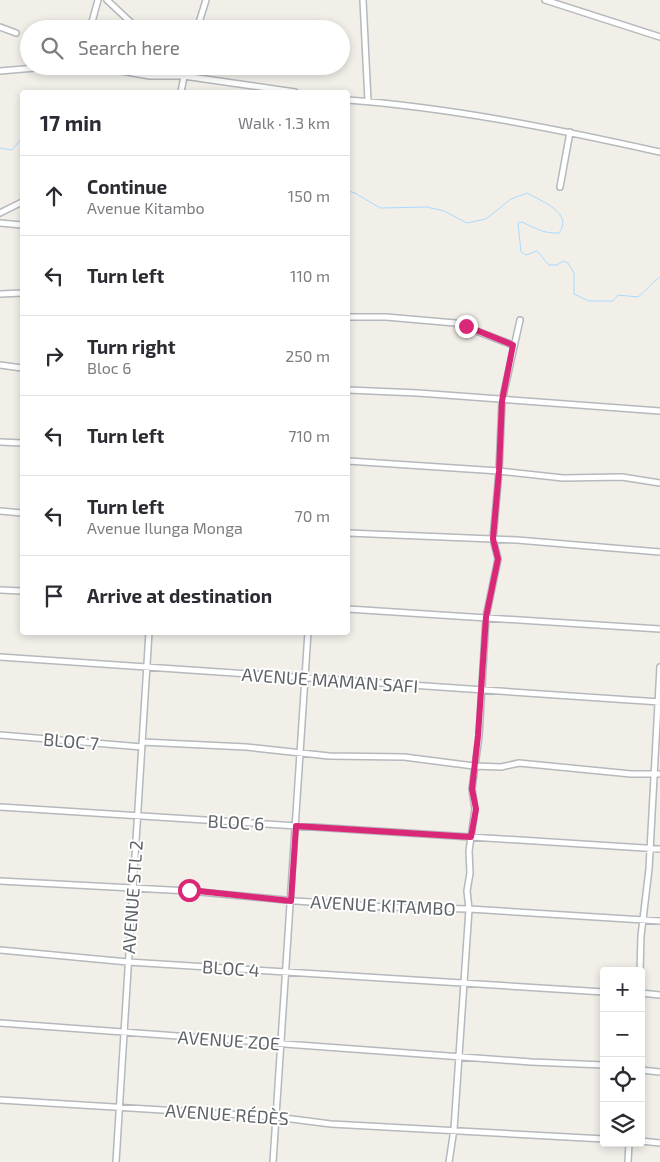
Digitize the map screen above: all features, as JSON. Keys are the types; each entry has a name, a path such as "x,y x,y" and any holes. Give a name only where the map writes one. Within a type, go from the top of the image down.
{"street":[{"path":"92,20 98,0"},
{"path":"107,0 128,20"},
{"path":"200,20 206,0"},
{"path":"363,0 368,101"},
{"path":"545,0 660,37"},
{"path":"0,27 16,33"},
{"path":"0,71 20,69"},
{"path":"144,75 184,76 281,90"},
{"path":"181,90 184,76"},
{"path":"350,100 391,102 570,132 660,153"},
{"path":"560,187 570,132"},
{"path":"0,213 20,203"},
{"path":"0,223 20,225"},
{"path":"0,294 20,293"},
{"path":"350,317 386,317 455,323 513,345"},
{"path":"520,320 502,401 499,471 493,539 498,559 486,617 482,690 472,789 476,809 468,851 470,873 467,891 469,909 660,921"},
{"path":"0,365 20,368"},
{"path":"350,390 418,393 502,401 660,411"},
{"path":"0,442 20,443"},
{"path":"350,461 499,471 563,478 622,477 660,483"},
{"path":"0,511 20,513"},
{"path":"350,533 493,539 660,552"},
{"path":"0,590 20,591"},
{"path":"350,609 660,629"},
{"name":"AVENUE STL 2","path":"116,1162 149,635"},
{"path":"273,1162 308,635"},
{"name":"AVENUE MAMAN SAFI","path":"0,657 659,702"},
{"path":"640,967 657,775 660,668"},
{"name":"BLOC 7","path":"0,735 142,744 246,747 329,756 404,757 474,766 501,767 519,763 657,775"},
{"name":"BLOC 6","path":"0,807 660,849"},
{"name":"AVENUE KITAMBO","path":"0,881 133,890 189,890 291,901 469,909 457,1056 454,1129 449,1162"},
{"name":"BLOC 4","path":"0,950 128,962 600,992"},
{"path":"645,993 660,995"},
{"name":"AVENUE ZOE","path":"0,1022 531,1062 600,1065"},
{"path":"645,1070 660,1072"},
{"name":"AVENUE RÉDÈS","path":"0,1100 276,1116 331,1124 600,1138"},
{"path":"645,1141 660,1143"},
{"path":"628,1162 629,1147"}],"waterway":[{"path":"0,148 12,150 20,140"},
{"path":"350,192 380,208 427,207 444,211 467,223 486,219 511,199 527,193 554,208 562,219 563,226 559,233 549,233 522,222 518,223 521,252 526,255 537,251 549,265 557,265 563,261 568,263 574,273 574,294 589,301 613,301 618,295 638,297 660,277"}],"route":[{"path":"189,890 291,901 296,826 471,837 476,809 472,789 478,745 486,617 498,559 493,539 499,471 502,401 513,345 466,326"}]}
